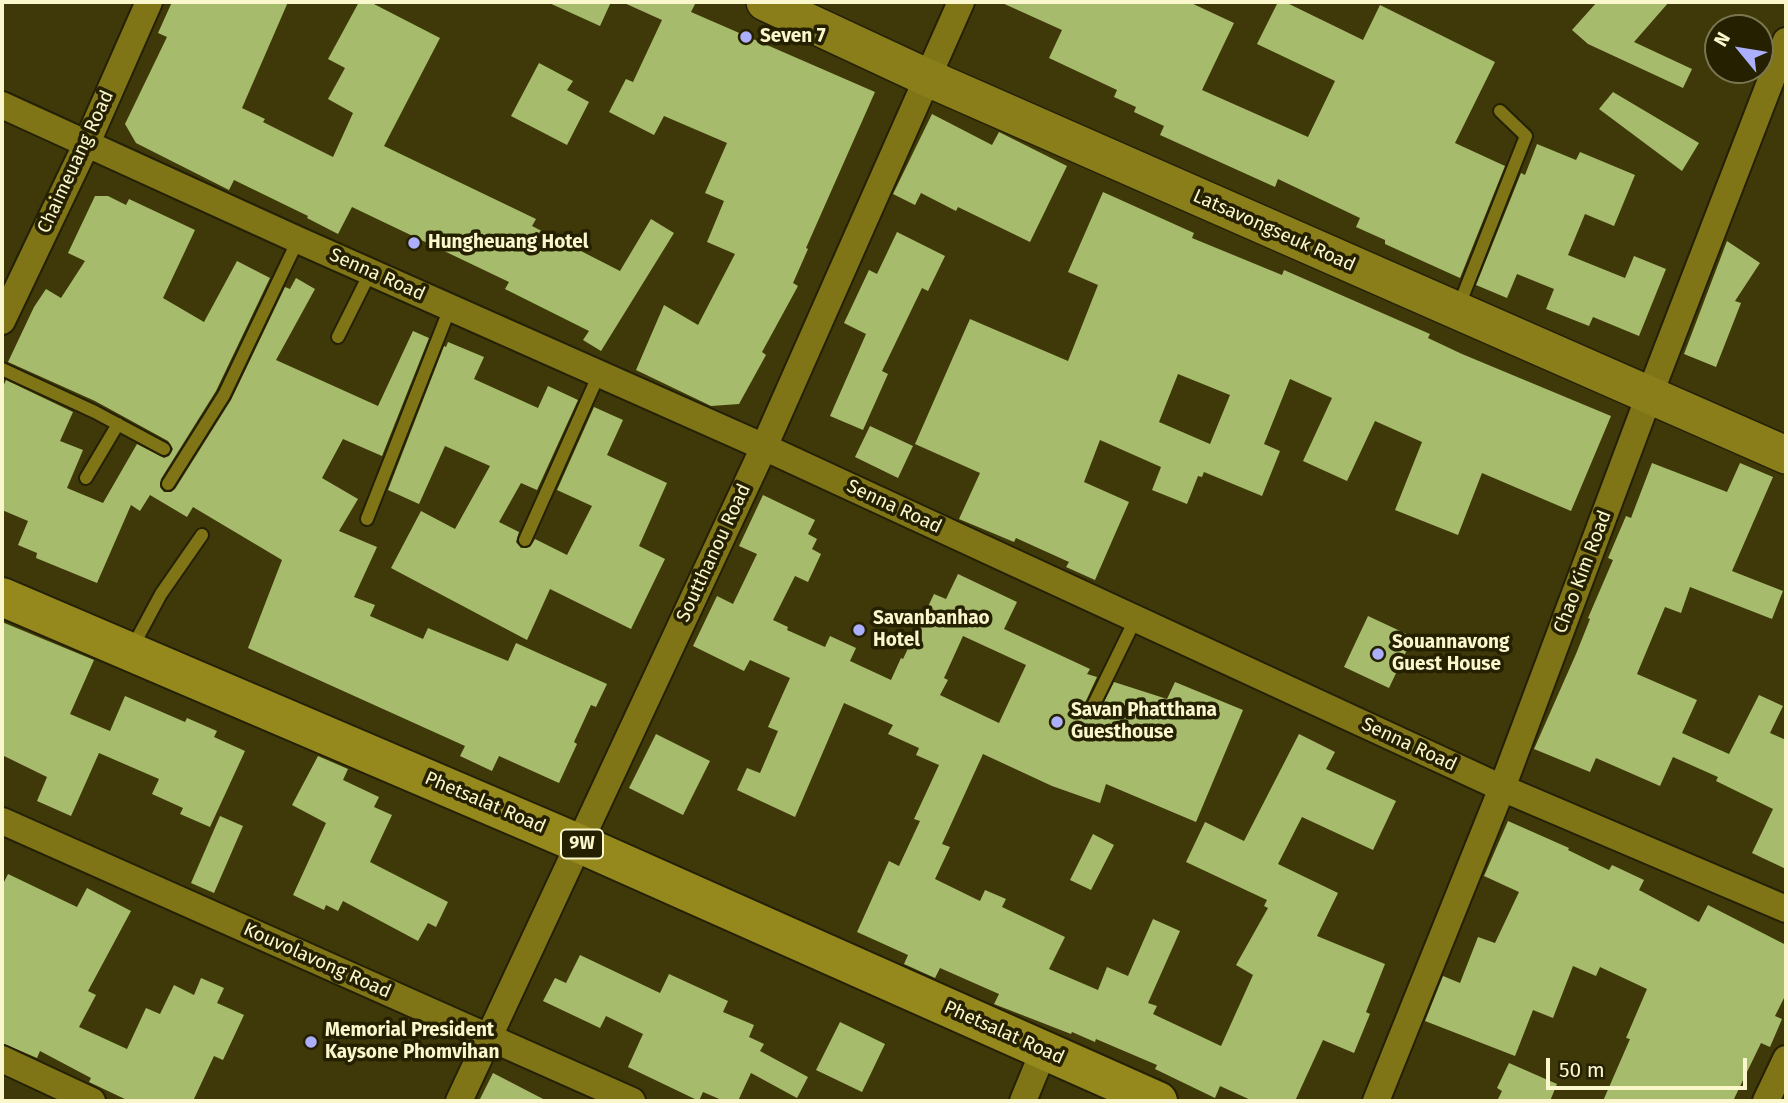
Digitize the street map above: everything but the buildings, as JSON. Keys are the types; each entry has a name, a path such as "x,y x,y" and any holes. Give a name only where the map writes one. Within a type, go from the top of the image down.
{"main road":[{"name":"Phetsalat Road","path":"2,597 580,844 1158,1101"}],"street":[{"name":"Chaimeuang Road","path":"2,321 86,145 149,2"},
{"name":"Latsavongseuk Road","path":"765,2 928,78 1786,454"},
{"name":"Soutthanou Road","path":"460,1101 764,447 961,2"},
{"name":"Chao Kim Road","path":"1376,1101 1502,788 1786,41"},
{"name":"Senna Road","path":"2,105 370,273 764,447 1502,788 1786,909"},
{"name":"Kouvolavong Road","path":"2,821 632,1101"},
{"path":"1023,1101 1044,1050"},
{"path":"2,1059 92,1101"},
{"path":"1766,1101 1786,1059"}],"lane":[{"path":"1457,311 1526,136 1500,111"},
{"path":"168,484 224,395 298,240"},
{"path":"338,337 370,273"},
{"path":"367,519 450,308"},
{"path":"2,369 164,449"},
{"path":"525,540 599,374"},
{"path":"86,478 118,424"},
{"path":"130,652 161,594 202,535"},
{"path":"1092,708 1136,618"}],"place":[{"name":"Seven 7","path":"746,37"},
{"name":"Hungheuang Hotel","path":"414,243"},
{"name":"Savanbanhao Hotel","path":"859,630"},
{"name":"Souannavong Guest House","path":"1378,654"},
{"name":"Savan Phatthana Guesthouse","path":"1057,722"},
{"name":"Memorial President Kaysone Phomvihan","path":"311,1042"}]}
